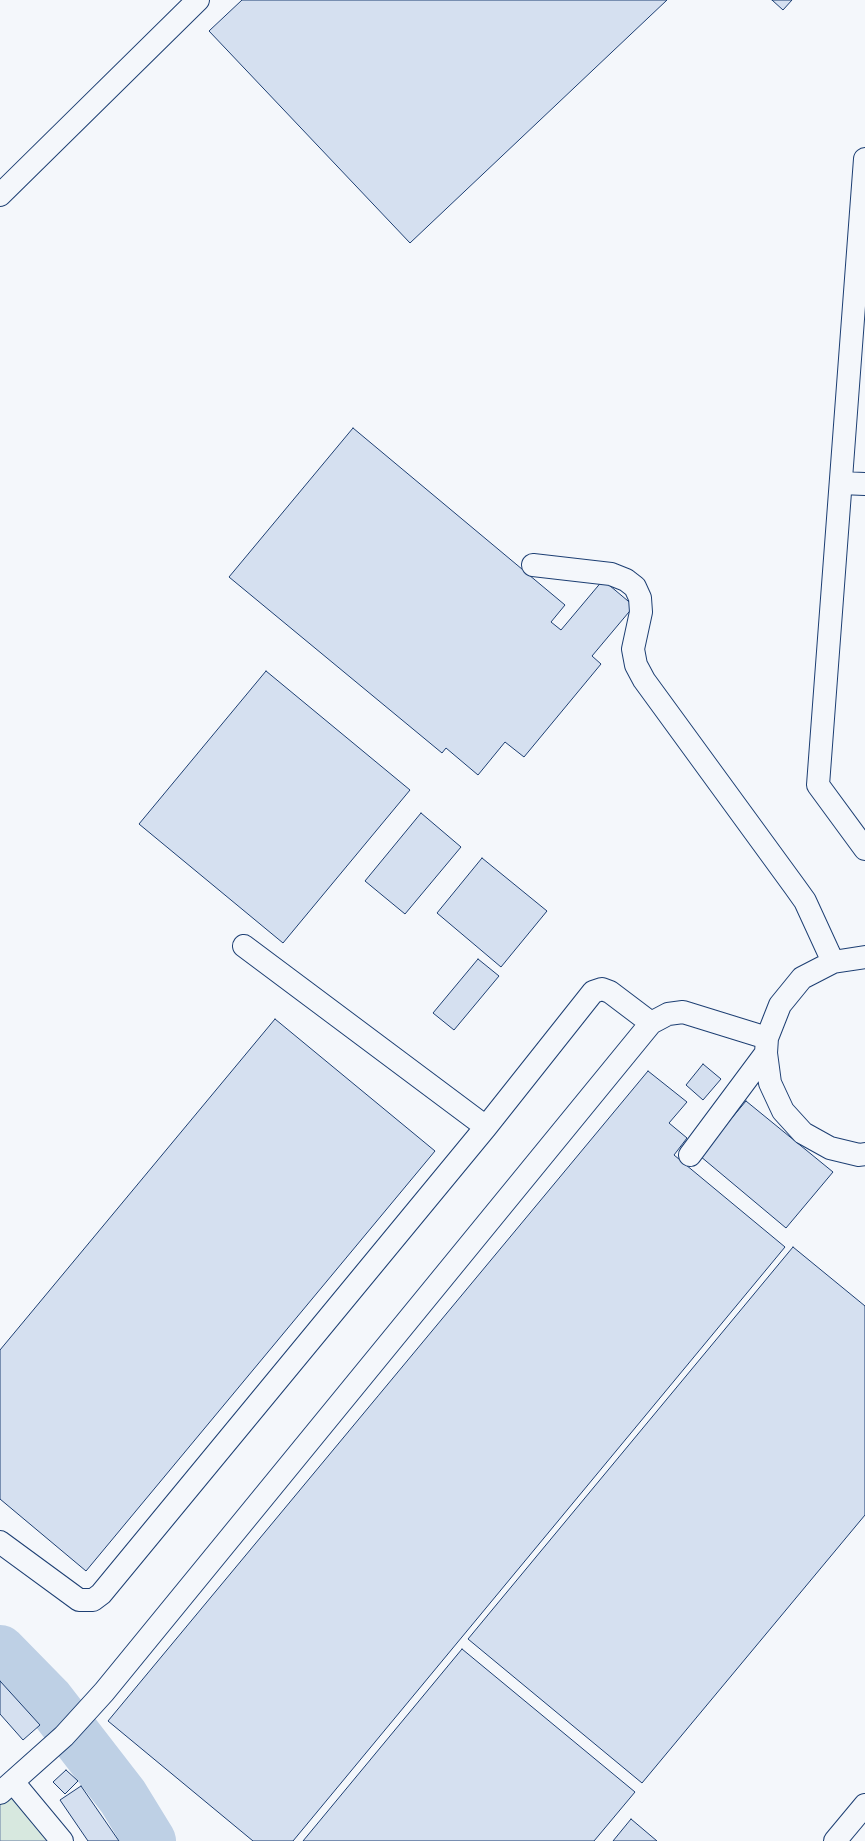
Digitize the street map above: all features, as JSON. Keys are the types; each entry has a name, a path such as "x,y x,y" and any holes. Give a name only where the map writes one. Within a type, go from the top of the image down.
{"street":[{"path":"0,195 198,0"},
{"path":"865,159 818,785 865,849"},
{"path":"841,483 865,484"},
{"path":"533,566 611,574 626,580 635,587 640,598 642,612 633,649 636,665 644,680 771,852 805,902 833,962"},
{"path":"244,946 486,1127"},
{"path":"690,1155 740,1090 767,1046 780,1005 802,978 833,962 865,956"},
{"path":"0,1542 79,1600 93,1600 101,1594 486,1127 593,992 602,989 610,992 651,1023"},
{"path":"62,1841 6,1788 64,1736 104,1692 651,1023 668,1014 683,1012 767,1046"},
{"path":"767,1046 770,1083 783,1110 803,1133 830,1148 863,1156"},
{"path":"835,1841 865,1805"}],"shaded area":[{"path":"14,1785 59,1841 0,1841 0,1797"}],"building":[{"path":"242,0 667,0 410,243 209,31"},
{"path":"772,0 792,0 783,10"},
{"path":"353,428 565,605 551,622 561,630 603,580 634,606 592,656 601,664 524,757 505,742 478,775 446,748 442,753 229,577"},
{"path":"266,671 410,790 283,943 139,824"},
{"path":"421,813 461,847 405,914 365,881"},
{"path":"482,858 547,911 501,967 437,913"},
{"path":"478,959 499,976 454,1030 433,1013"},
{"path":"275,1019 435,1151 86,1571 0,1499 0,1350"},
{"path":"703,1064 721,1079 703,1100 686,1085"},
{"path":"648,1071 687,1102 669,1123 687,1138 674,1155 785,1247 293,1841 253,1841 108,1721"},
{"path":"746,1101 833,1172 786,1228 700,1156"},
{"path":"793,1247 865,1306 865,1515 642,1783 468,1639"},
{"path":"462,1649 635,1792 594,1841 303,1841"},
{"path":"0,1681 40,1725 23,1740 0,1714"},
{"path":"66,1770 78,1781 65,1794 53,1782"},
{"path":"81,1786 119,1841 88,1841 60,1800"},
{"path":"631,1819 657,1841 613,1841"}],"waterway":[{"path":"0,1651 48,1700 123,1797 150,1841"}]}
